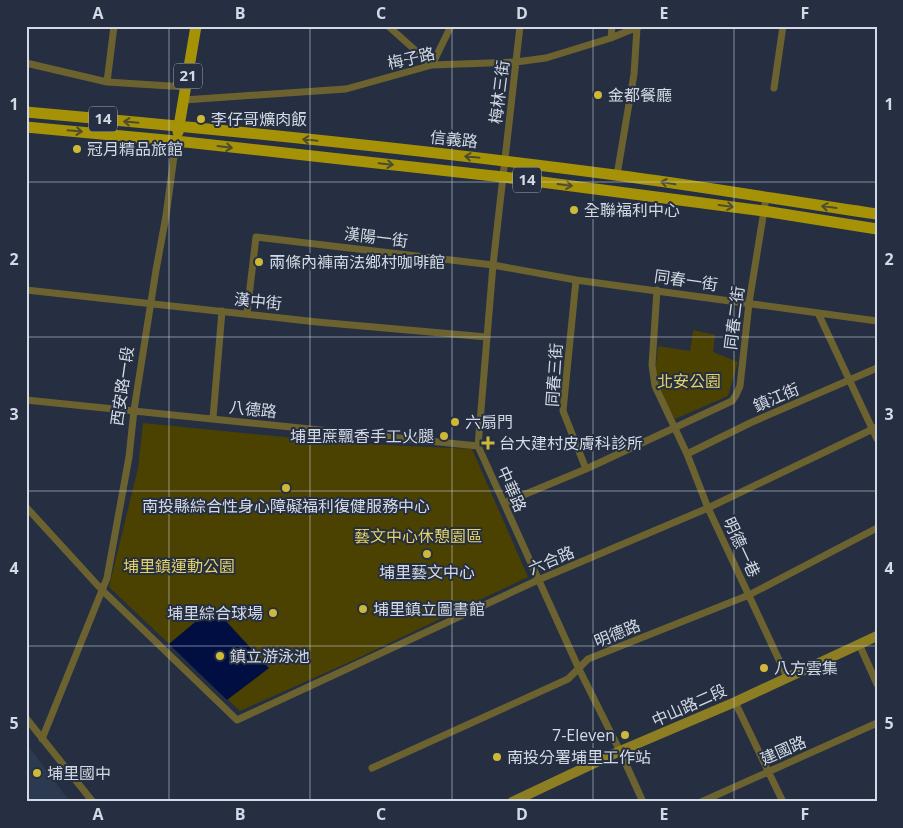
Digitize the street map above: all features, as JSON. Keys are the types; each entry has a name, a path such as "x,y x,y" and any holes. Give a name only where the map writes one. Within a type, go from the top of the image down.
{"main road":[{"name":"西安路一段","path":"176,141 196,26"},
{"name":"信義路","path":"26,112 179,126 504,161 617,175 877,214"},
{"name":"信義路","path":"26,127 176,141 503,177 764,211 877,229"}],"street":[{"path":"107,82 114,26"},
{"path":"388,26 432,65 451,26"},
{"name":"梅林三街","path":"504,161 520,26"},
{"path":"611,38 612,26"},
{"path":"774,88 783,26"},
{"path":"617,175 634,74 638,27"},
{"name":"梅子路","path":"184,100 346,89 432,65 516,62 546,58 611,38 638,27"},
{"path":"26,63 107,82 186,87"},
{"name":"西安路一段","path":"42,739 107,578 127,467 134,410 166,216 176,141"},
{"name":"中華路","path":"504,161 493,265 478,446 579,669 643,802"},
{"name":"同春二街","path":"504,504 586,469 732,401 740,386 749,303 766,198"},
{"name":"漢陽一街","path":"247,314 256,237 493,265"},
{"name":"同春一街","path":"493,265 576,280 877,321"},
{"name":"同春三街","path":"576,280 563,411 586,469"},
{"name":"漢中街","path":"26,290 317,322 487,337"},
{"name":"明德一巷","path":"657,290 652,365 655,386 687,454 708,508 788,677"},
{"path":"214,418 222,311"},
{"path":"818,313 874,428 877,439"},
{"name":"鎮江街","path":"687,454 877,368"},
{"name":"八德路","path":"26,400 478,446"},
{"name":"六合路","path":"102,590 237,720 538,580 708,508 874,428"},
{"path":"28,511 102,590"},
{"name":"明德路","path":"372,768 568,679 588,659 749,594 877,528"},
{"name":"中山路二段","path":"512,802 620,751 735,702 877,636"},
{"path":"859,644 877,684"},
{"path":"735,702 783,802"},
{"path":"26,718 92,801"},
{"name":"建國路","path":"701,802 877,724"}],"shaded area":[{"name":"鎮立游泳池","path":"213,607 269,668 227,700 169,644"},
{"name":"埔里國中","path":"26,743 70,802 26,802"}],"green space":[{"name":"北安公園","path":"693,330 715,335 713,352 738,362 728,396 675,419 654,382 658,346 690,351"},
{"path":"143,423 345,443 472,449 528,577 354,660 240,711 109,587 138,468"}],"place":[{"name":"金都餐廳","path":"598,95"},
{"name":"李仔哥爌肉飯","path":"201,119"},
{"name":"冠月精品旅館","path":"77,149"},
{"name":"全聯福利中心","path":"574,210"},
{"name":"兩條內褲南法鄉村咖啡館","path":"259,262"},
{"name":"六扇門","path":"455,422"},
{"name":"埔里蔗飄香手工火腿","path":"444,436"},
{"name":"台大建村皮膚科診所","path":"488,443"},
{"name":"南投縣綜合性身心障礙福利復健服務中心","path":"286,488"},
{"name":"埔里藝文中心","path":"427,554"},
{"name":"埔里鎮立圖書館","path":"363,609"},
{"name":"埔里綜合球場","path":"273,613"},
{"name":"鎮立游泳池","path":"220,656"},
{"name":"八方雲集","path":"764,668"},
{"name":"7-Eleven","path":"625,735"},
{"name":"南投分署埔里工作站","path":"497,757"},
{"name":"埔里國中","path":"37,773"}],"park label":[{"name":"藝文中心休憩園區","path":"418,536"},
{"name":"埔里鎮運動公園","path":"179,566"}]}
